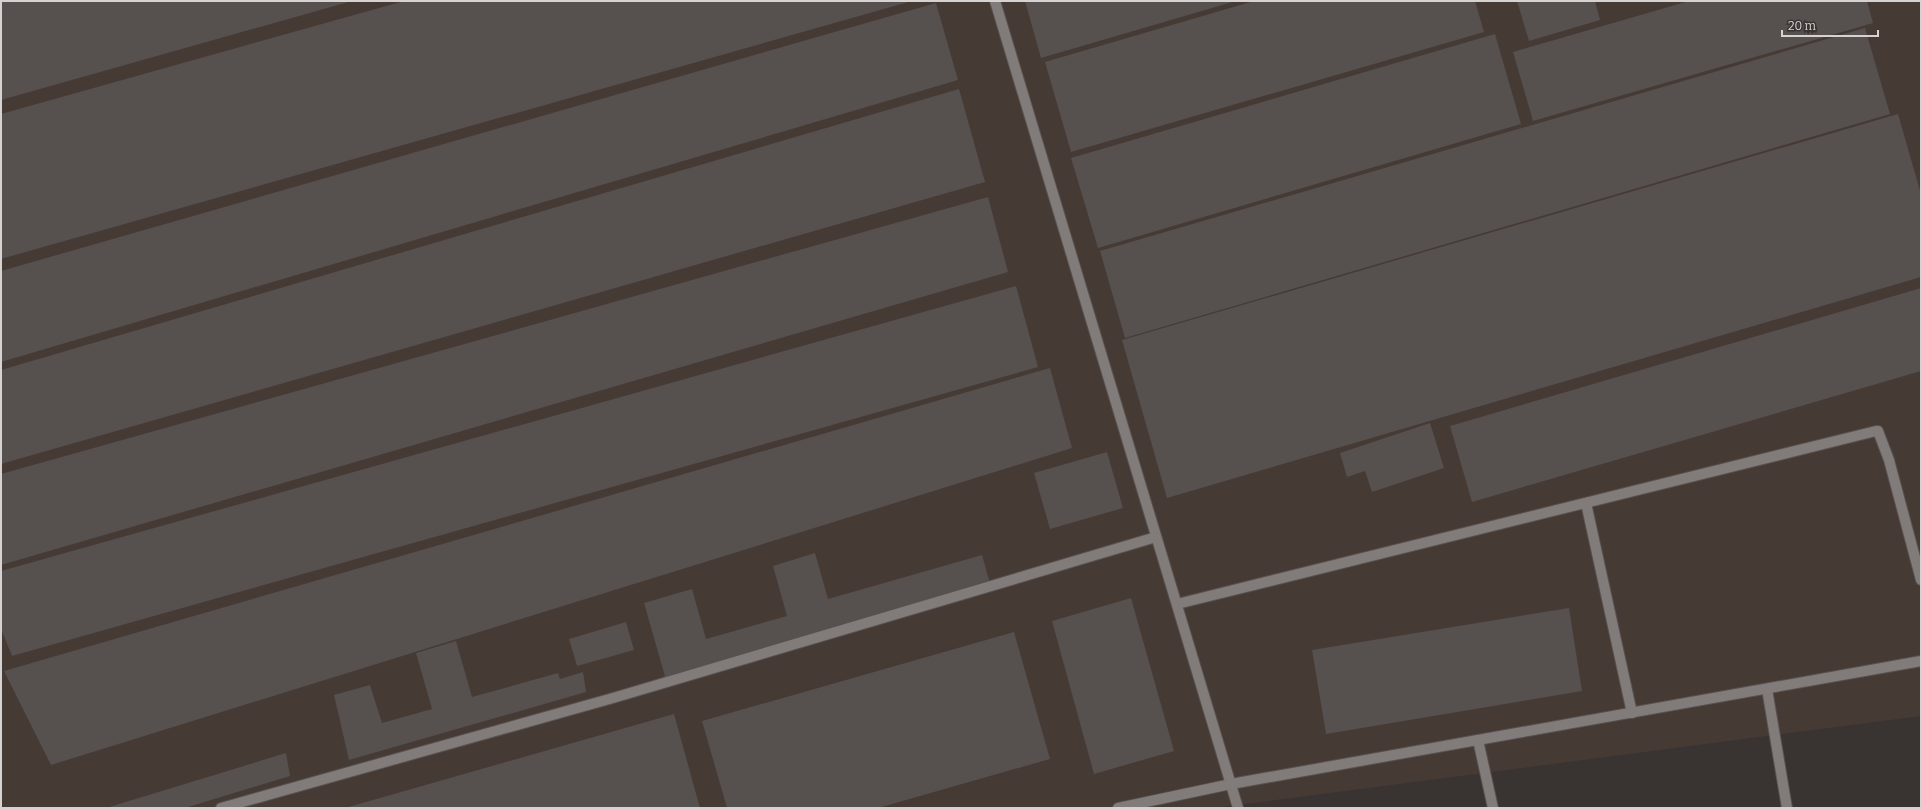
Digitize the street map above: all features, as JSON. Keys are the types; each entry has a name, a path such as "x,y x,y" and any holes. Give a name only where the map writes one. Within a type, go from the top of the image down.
{"street":[{"path":"995,1 1238,808"},
{"path":"1177,604 1877,431 1889,460 1921,580"},
{"path":"1586,502 1632,713"},
{"path":"221,808 613,698 1156,536"},
{"path":"1118,808 1231,784 1921,661"},
{"path":"1767,688 1787,808"},
{"path":"1478,740 1493,808"}],"shaded area":[{"path":"1,1 1921,1 1921,716 1214,808 1,808"}],"building":[{"path":"1,1 352,1 1,100"},
{"path":"404,1 912,1 1,259 1,114"},
{"path":"1025,1 1236,1 1041,58"},
{"path":"1254,1 1475,1 1484,32 1071,152 1045,62"},
{"path":"1517,1 1595,1 1600,20 1529,41"},
{"path":"1689,1 1867,1 1873,23 1533,121 1513,52"},
{"path":"936,3 958,80 1,362 1,271"},
{"path":"1865,28 1890,114 1125,338 1100,251"},
{"path":"1495,34 1521,124 1098,248 1071,158"},
{"path":"959,89 985,182 1,464 1,370"},
{"path":"1898,114 1921,194 1921,277 1167,498 1122,340"},
{"path":"988,197 1008,272 1,565 1,474"},
{"path":"1016,286 1038,367 12,656 1,629 1,571"},
{"path":"1921,288 1921,371 1472,502 1450,426"},
{"path":"1050,368 1072,448 51,765 4,671"},
{"path":"1430,423 1444,468 1372,492 1365,471 1347,477 1340,453"},
{"path":"1107,452 1123,508 1050,529 1034,473"},
{"path":"815,553 828,599 982,555 991,587 666,680 644,603 692,589 706,639 787,616 773,566"},
{"path":"1131,598 1174,751 1094,774 1052,621"},
{"path":"1569,608 1582,691 1326,734 1312,650"},
{"path":"626,622 634,650 577,666 569,639"},
{"path":"1014,632 1050,759 878,808 727,808 702,721"},
{"path":"456,641 472,697 558,673 560,679 583,672 586,692 349,760 334,695 370,685 382,723 432,709 416,653"},
{"path":"674,714 700,808 345,808"},
{"path":"286,753 290,776 185,808 106,808"}]}
